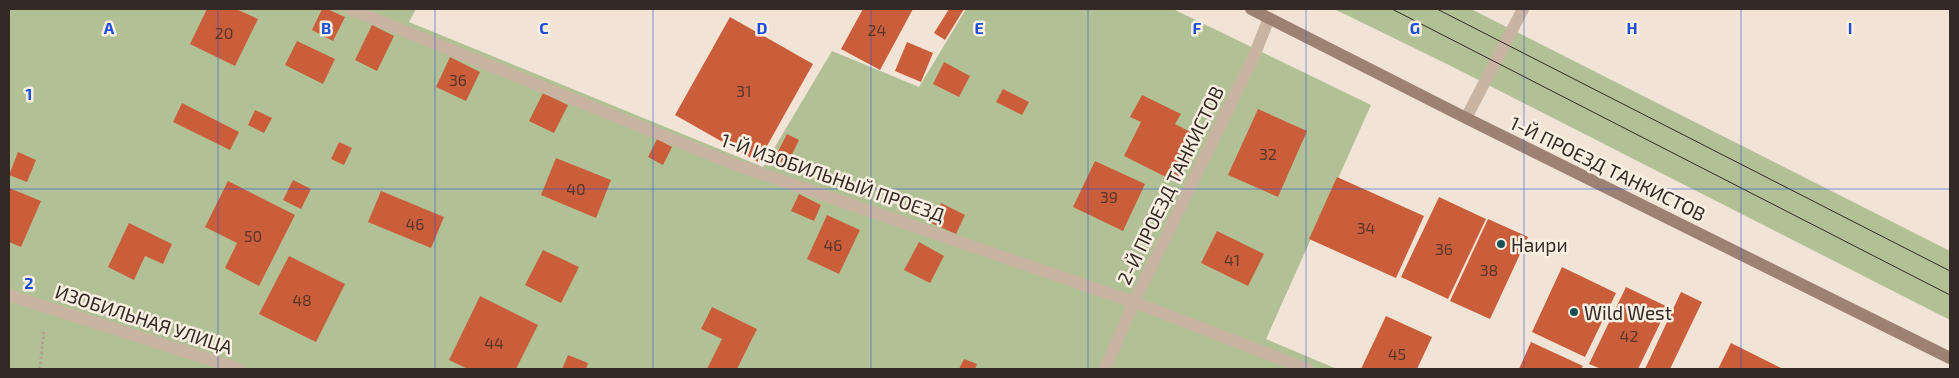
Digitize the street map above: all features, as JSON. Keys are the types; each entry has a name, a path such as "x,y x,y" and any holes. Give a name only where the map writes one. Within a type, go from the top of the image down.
{"main road":[{"name":"1-Й ПРОЕЗД ТАНКИСТОВ","path":"1251,9 1950,358"}],"street":[{"name":"1-Й ИЗОБИЛЬНЫЙ ПРОЕЗД","path":"350,9 736,165 1134,302 1307,369"},
{"path":"1466,118 1523,9"},
{"name":"2-Й ПРОЕЗД ТАНКИСТОВ","path":"1105,369 1134,302 1254,56 1270,18"},
{"name":"ИЗОБИЛЬНАЯ УЛИЦА","path":"9,295 238,369"}],"path":[{"path":"40,369 46,306"}],"green space":[{"path":"9,9 416,9 409,22 763,167 832,51 919,87 966,9 1173,9 1371,105 1266,339 1337,369 9,369"},
{"path":"1334,9 1471,9 1950,251 1950,320 1449,65"}],"building":[{"path":"207,9 236,9 258,19 235,66 190,44"},
{"path":"322,9 327,9 345,17 333,41 312,30"},
{"path":"863,9 913,9 880,70 841,49"},
{"path":"949,9 964,9 945,40 934,33"},
{"path":"730,17 813,64 758,162 675,115"},
{"path":"372,25 394,36 377,71 355,60"},
{"path":"297,41 335,59 323,84 285,65"},
{"path":"907,42 933,53 921,82 895,71"},
{"path":"450,57 480,72 466,101 436,87"},
{"path":"944,62 970,76 959,97 933,84"},
{"path":"1003,89 1029,102 1022,115 996,102"},
{"path":"543,93 568,105 554,133 529,121"},
{"path":"1142,95 1181,114 1175,124 1200,137 1176,182 1124,156 1141,122 1130,117"},
{"path":"182,103 239,132 230,150 173,122"},
{"path":"1258,109 1307,131 1278,197 1228,175"},
{"path":"255,110 272,118 264,133 248,125"},
{"path":"787,134 799,140 787,165 774,159"},
{"path":"657,139 672,147 663,165 648,157"},
{"path":"339,142 352,148 344,165 331,159"},
{"path":"18,152 36,160 27,182 9,175"},
{"path":"556,158 611,180 596,218 541,195"},
{"path":"1095,161 1145,184 1123,231 1073,207"},
{"path":"1337,177 1424,216 1396,278 1309,239"},
{"path":"293,180 311,189 301,209 283,200"},
{"path":"228,181 295,215 259,286 225,268 237,243 205,227"},
{"path":"9,188 41,201 21,247 9,242"},
{"path":"381,191 444,217 431,248 368,222"},
{"path":"799,194 821,205 814,221 791,211"},
{"path":"1439,197 1486,219 1448,299 1401,277"},
{"path":"941,203 965,215 956,234 931,223"},
{"path":"827,215 860,230 839,274 807,259"},
{"path":"1488,219 1528,237 1490,319 1450,301"},
{"path":"129,223 172,244 163,264 145,256 134,280 108,267"},
{"path":"1217,231 1264,254 1248,286 1201,263"},
{"path":"919,242 944,256 930,283 904,270"},
{"path":"543,250 579,267 561,303 525,285"},
{"path":"289,256 345,284 316,342 259,314"},
{"name":"Wild West","path":"1562,267 1616,293 1585,357 1532,332"},
{"path":"1626,287 1668,307 1638,369 1601,369 1589,364"},
{"path":"1681,292 1702,302 1670,369 1645,369"},
{"path":"480,296 538,325 516,369 468,369 449,360"},
{"path":"712,307 757,329 737,369 707,369 722,339 701,329"},
{"path":"1386,316 1432,337 1417,369 1361,369"},
{"path":"1531,342 1583,366 1581,369 1519,369"},
{"path":"1731,343 1783,369 1718,369"},
{"path":"568,355 588,363 586,369 562,369"},
{"path":"964,359 977,364 975,369 959,369"}],"tram line":[{"path":"1392,9 1950,295"},
{"path":"1437,9 1950,271"}],"place":[{"name":"Наири","path":"1501,244"},
{"name":"Wild West","path":"1574,312"}]}
